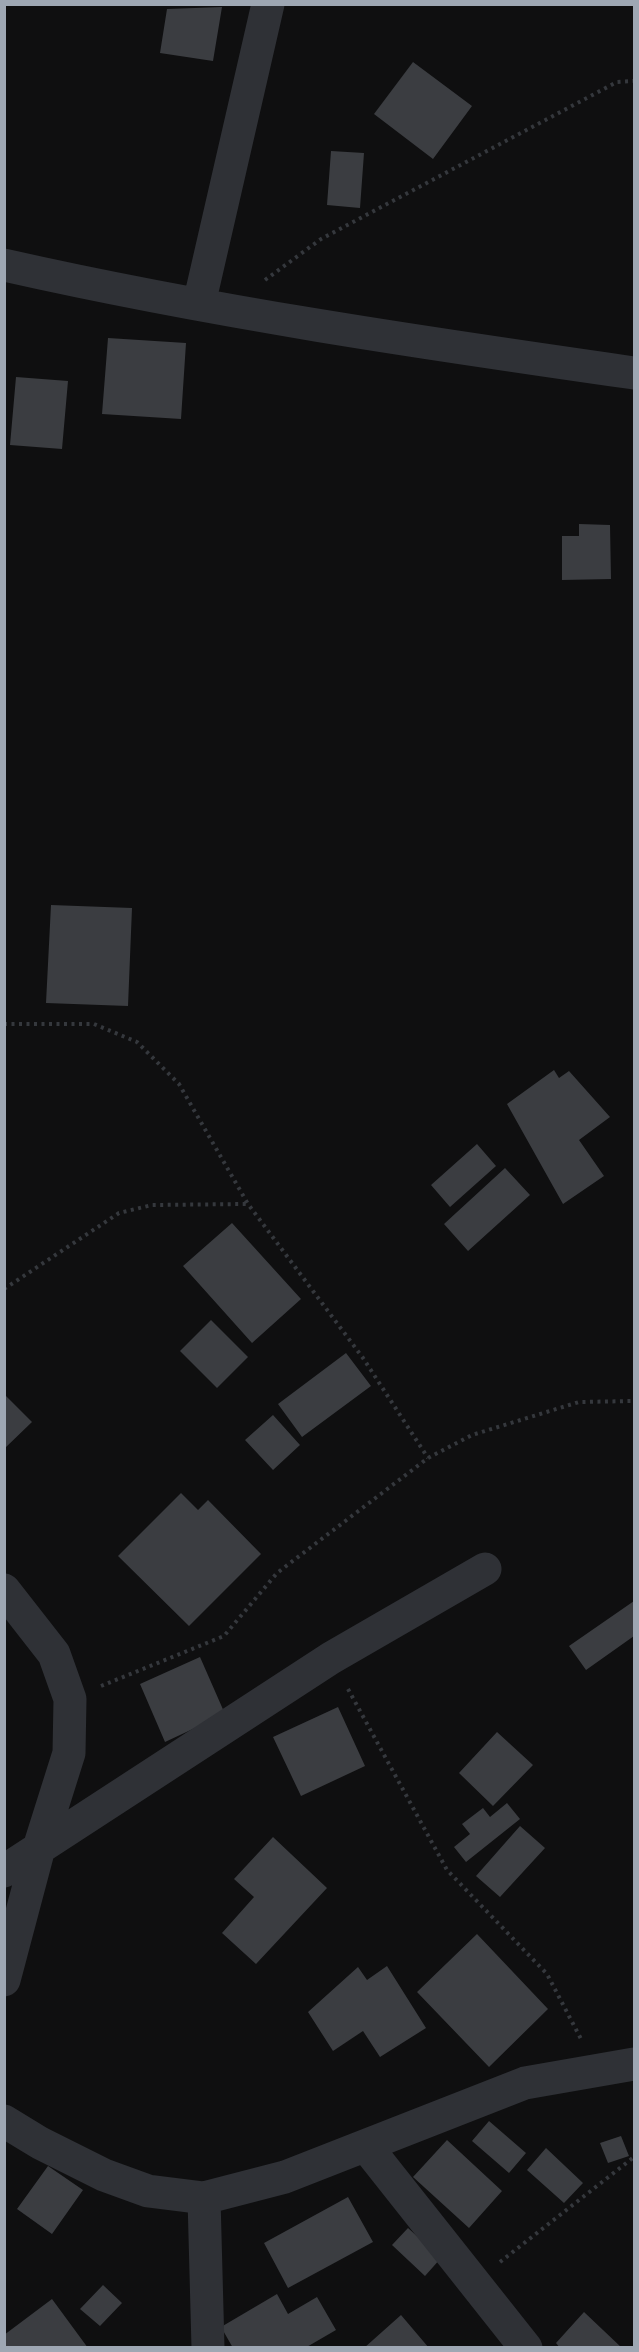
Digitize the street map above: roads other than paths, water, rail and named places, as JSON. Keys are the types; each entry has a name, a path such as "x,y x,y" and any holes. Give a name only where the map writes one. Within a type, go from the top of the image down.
{"street":[{"path":"213,306 268,4"},
{"path":"4,265 96,286 634,373"},
{"path":"4,1870 331,1658 485,1569"},
{"path":"4,1590 54,1654 70,1699 69,1753 39,1848 4,1980"},
{"path":"4,2121 40,2143 104,2175 148,2191 204,2198 285,2177 525,2083 634,2064"},
{"path":"366,2146 526,2348"},
{"path":"204,2198 208,2348"}]}
